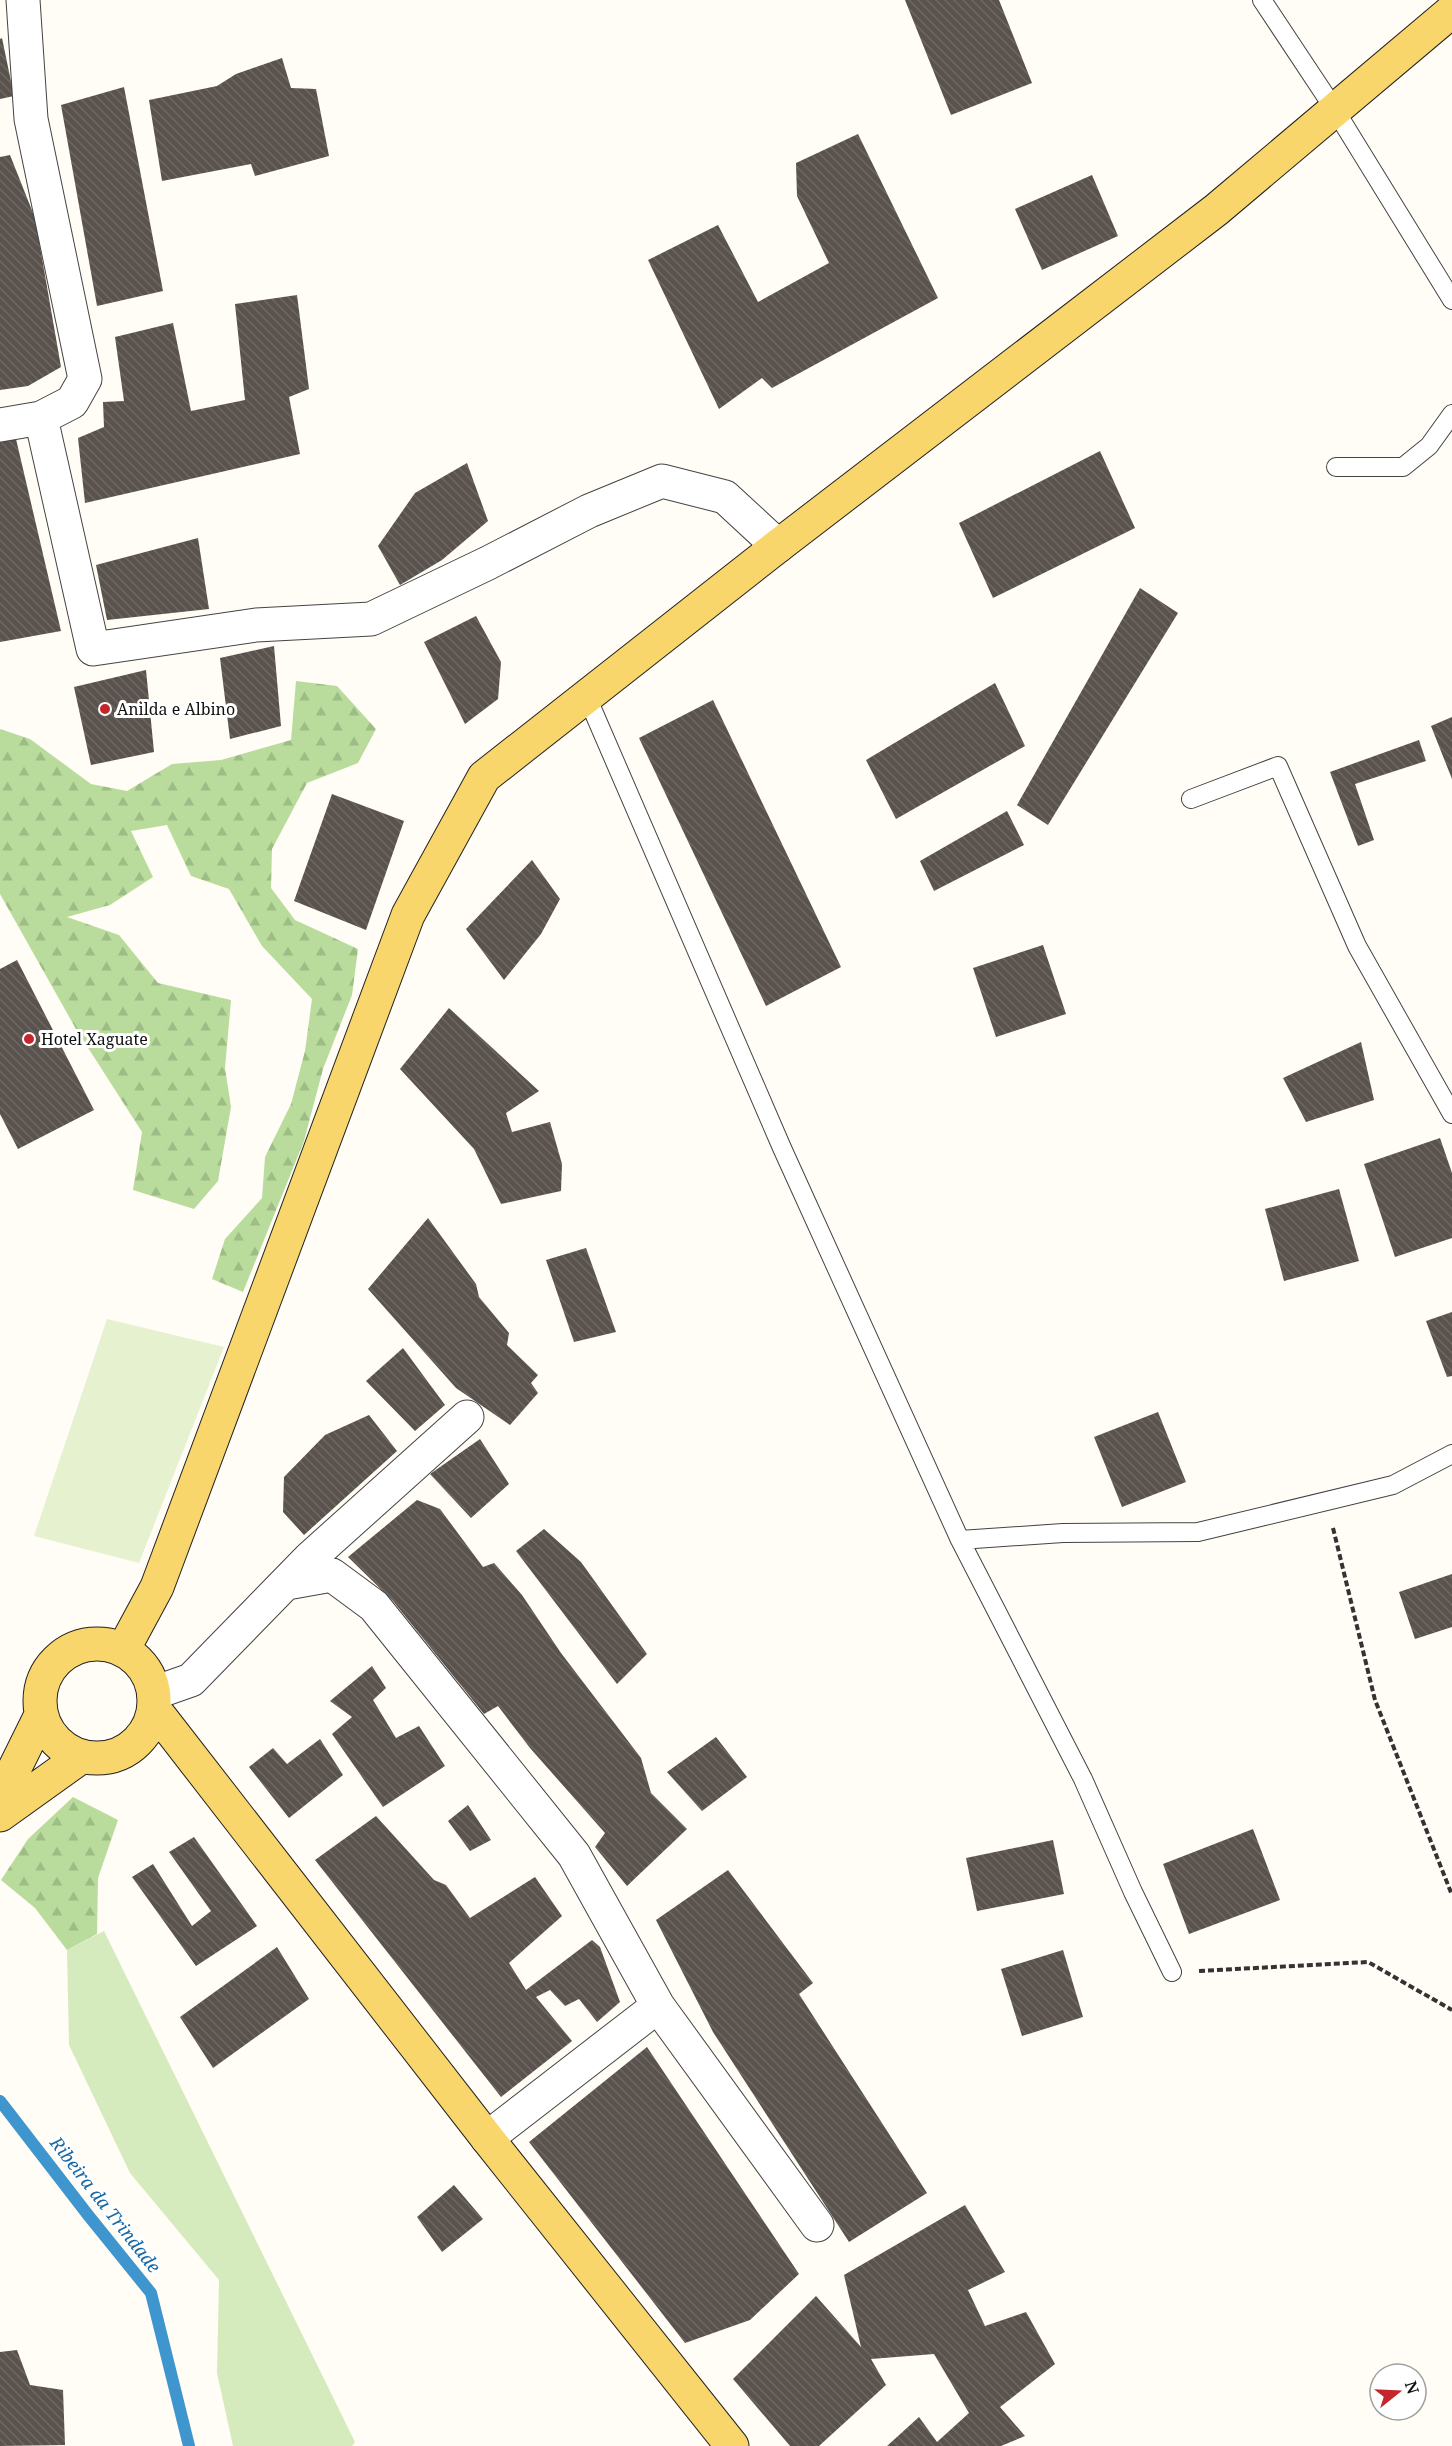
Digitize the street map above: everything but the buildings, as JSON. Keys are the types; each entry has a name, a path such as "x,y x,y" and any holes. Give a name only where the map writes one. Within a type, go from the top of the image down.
{"main road":[{"path":"123,1650 157,1587 408,915 484,777 778,546 1216,210 1452,11"},
{"path":"94,1643 123,1650 138,1660 148,1675 154,1701 149,1728 137,1743 120,1755 101,1759 81,1757 63,1748 49,1734 41,1715 39,1695 52,1665 64,1653 79,1646 94,1643"},
{"path":"154,1701 487,2138 732,2446"},
{"path":"0,1798 41,1715"},
{"path":"0,1815 81,1757"}],"street":[{"path":"0,425 41,418 72,402 85,379 31,119 23,0"},
{"path":"41,418 93,649 256,625 371,620 589,511 662,481 725,497 778,546"},
{"path":"154,1701 192,1680 310,1558 467,1417"},
{"path":"287,1582 332,1575 374,1606 574,1855 658,2006 817,2225"},
{"path":"487,2138 658,2006"}],"lane":[{"path":"1262,0 1335,110 1452,300"},
{"path":"1336,467 1403,467 1429,446 1452,414"},
{"path":"587,697 777,1137 960,1540 1083,1779 1132,1892 1172,1972"},
{"path":"1191,799 1278,766 1357,946 1452,1114"},
{"path":"960,1540 1063,1533 1198,1532 1393,1485 1452,1454"}],"path":[{"path":"1326,1501 1375,1700 1452,1895"},
{"path":"1172,1972 1368,1962 1452,2010"}],"green space":[{"path":"296,681 337,686 376,729 358,763 307,783 272,849 271,888 295,920 358,949 352,995 323,1069 304,1141 243,1292 212,1279 225,1239 262,1198 265,1157 291,1104 305,1051 312,999 262,946 229,889 191,876 167,825 131,831 153,877 110,905 67,917 119,935 158,983 231,1000 225,1068 231,1107 218,1181 194,1209 133,1190 142,1132 76,1029 0,894 0,729 30,739 91,784 127,791 172,764 221,760 291,740"},
{"path":"107,1319 224,1347 139,1563 34,1536"},
{"path":"73,1797 118,1820 98,1878 97,1934 67,1950 35,1908 1,1880 28,1839"},
{"path":"104,1931 355,2442 352,2446 233,2446 217,2373 219,2280 130,2173 69,2045 67,1950"}],"waterway":[{"name":"Ribeira da Trindade","path":"0,2101 151,2293 189,2446"}],"place":[{"name":"Anilda e Albino","path":"105,709"},
{"name":"Hotel Xaguate","path":"29,1039"}]}
